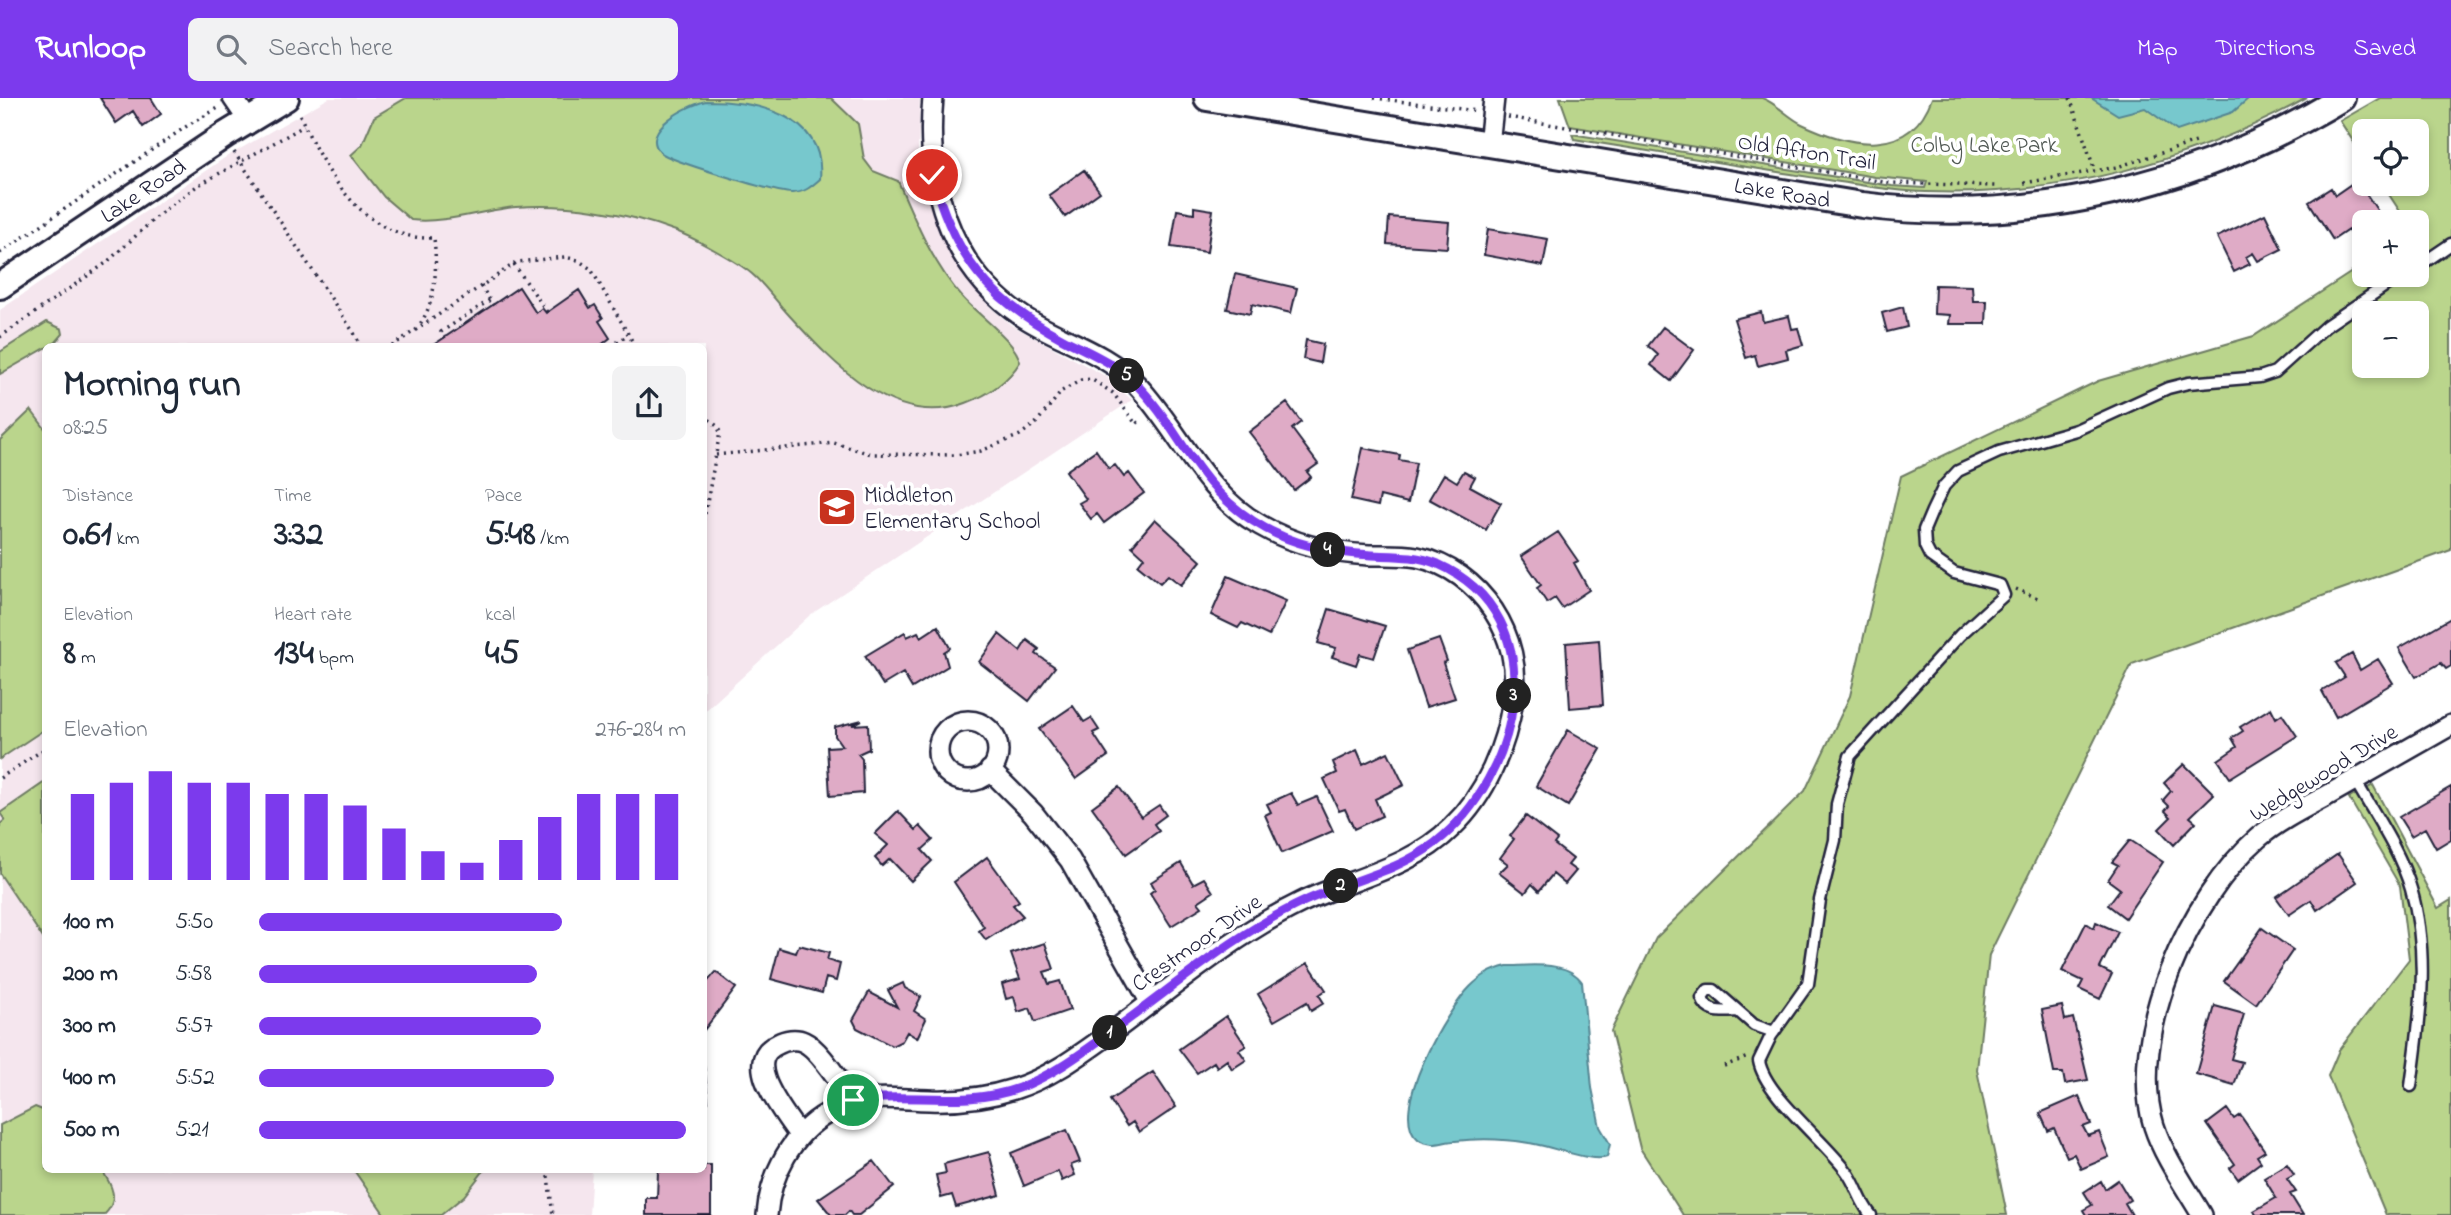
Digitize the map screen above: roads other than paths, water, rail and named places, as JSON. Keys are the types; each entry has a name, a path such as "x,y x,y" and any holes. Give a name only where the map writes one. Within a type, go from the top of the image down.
{"street":[{"path":"233,98 248,120"},
{"name":"Lake Road","path":"0,286 248,120 286,98"},
{"name":"Crestmoor Drive","path":"767,1215 777,1172 799,1135 815,1120 853,1100 882,1097 964,1100 1017,1089 1071,1061 1276,916 1327,892 1395,867 1417,855 1456,824 1487,779 1508,725 1516,668 1510,640 1497,614 1479,593 1440,565 1420,558 1351,554 1312,547 1255,523 1210,485 1135,383 1117,368 1022,316 1000,299 962,252 940,202 932,175 933,98"},
{"name":"Lake Road","path":"1207,98 1881,207 1945,211 2000,210 2090,198 2171,176 2272,137 2342,98"},
{"path":"1489,145 1494,98"},
{"name":"Wedgewood Drive","path":"2202,1215 2166,1154 2154,1126 2146,1070 2156,1012 2187,933 2216,882 2260,837 2451,725"},
{"path":"990,770 1033,813 1070,860 1151,1003"},
{"path":"799,1135 763,1078 765,1052 776,1044 790,1040 803,1041 814,1048 853,1100"}],"lane":[{"path":"2429,259 2451,244"},
{"path":"1871,1215 1860,1201 1849,1174 1769,1084 1761,1072 1760,1056 1808,984 1820,900 1835,840 1837,804 1850,757 1960,635 2000,600 2003,589 1994,582 1954,573 1930,556 1925,546 1924,530 1944,486 1958,471 2000,452 2076,430 2168,388 2188,383 2260,377 2275,372 2326,326 2383,287"},
{"path":"2355,780 2392,846 2411,886 2417,910 2421,996 2411,1086"},
{"path":"1737,1011 1754,1025 1774,1032"}],"water":[{"path":"2091,98 2249,98 2233,112 2177,131 2145,108 2118,115"},
{"path":"706,101 746,104 766,109 800,126 812,140 819,157 820,179 800,192 782,192 701,168 660,152 655,143 661,127 678,113"},
{"path":"1507,966 1558,967 1575,975 1582,982 1592,1088 1600,1127 1610,1144 1607,1157 1591,1158 1537,1144 1502,1140 1474,1139 1430,1144 1418,1139 1410,1126 1410,1107 1415,1085 1435,1038 1448,1016 1474,983 1496,969"}],"place":[{"name":"Middleton Elementary School","path":"837,507"}],"park label":[{"name":"Colby Lake Park","path":"1984,144"}]}
